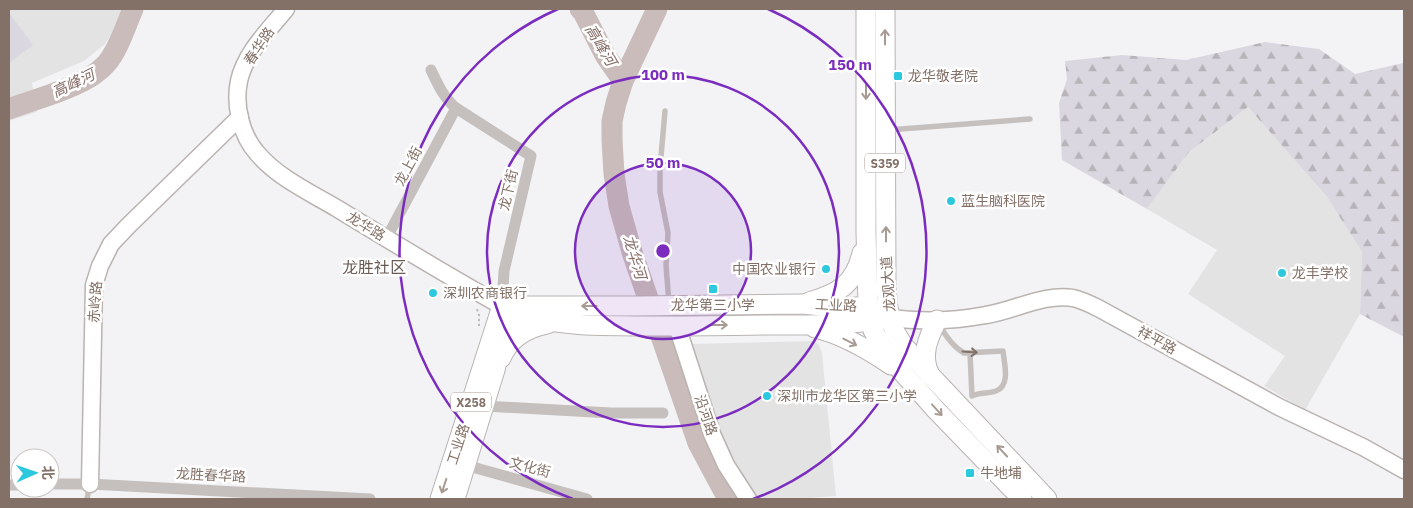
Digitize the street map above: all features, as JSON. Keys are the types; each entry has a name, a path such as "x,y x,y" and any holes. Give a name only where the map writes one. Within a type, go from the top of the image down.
{"main road":[{"name":"龙观大道","path":"866,9 866,232 869,314 872,330 882,347 904,374 1022,499"},
{"name":"龙观大道","path":"885,9 886,283 890,318 895,332 903,345 930,376 966,401 1047,499"},
{"path":"802,304 831,294 849,282 858,267 866,232"},
{"name":"工业路","path":"505,312 638,306 802,304 843,308 890,318"},
{"name":"工业路","path":"505,312 528,319 559,323 643,326 804,325 869,314"},
{"name":"工业路","path":"454,499 495,370 505,312"},
{"name":"工业路","path":"440,499 505,312"},
{"path":"930,376 926,366 925,351 937,320"},
{"path":"495,370 503,354 517,336 545,324 559,323"},
{"path":"804,325 827,330 875,355 904,374"}],"street":[{"name":"春华路","path":"240,117 238,102 239,82 244,67 254,49 286,9"},
{"name":"龙下街","path":"431,70 447,101 531,156 504,271 505,312"},
{"name":"龙上街","path":"386,238 456,108"},
{"name":"龙华路","path":"240,117 245,135 257,152 274,169 505,312"},
{"name":"赤岭路","path":"89,492 94,285 100,266 111,244 240,117"},
{"name":"祥平路","path":"890,318 937,320 996,314 1054,298 1073,298 1104,311 1279,407 1363,447 1404,470"},
{"name":"沿河路","path":"674,326 712,434 726,465 741,480 748,499"},
{"path":"484,406 611,412 663,412"},
{"name":"文化街","path":"465,465 587,499"},
{"name":"龙胜春华路","path":"60,486 89,492 370,499"}],"lane":[{"path":"665,111 660,192 668,233 666,272 668,306"},
{"path":"886,130 1030,120"},
{"path":"937,320 958,350 964,353 1003,351 1005,380 1002,388 997,391 983,392 966,401"},
{"path":"966,401 970,354"}],"shaded area":[{"path":"9,9 126,9 105,44 84,61 32,83 37,112 9,121"},
{"name":"龙丰学校","path":"1248,107 1327,197 1362,252 1360,314 1305,410 1264,386 1285,356 1188,294 1217,250 1147,209 1189,152"},
{"name":"深圳市龙华区第三小学","path":"815,341 822,353 836,496 758,499 722,440 690,344"}],"green space":[{"path":"9,13 33,45 9,63"},
{"path":"1265,42 1319,49 1355,74 1403,63 1404,57 1404,337 1360,314 1362,252 1327,197 1248,107 1189,152 1147,209 1062,160 1059,103 1067,79 1065,61 1122,55 1186,60"}],"waterway":[{"name":"高峰河","path":"9,109 60,91 97,72 110,59 133,9"},
{"name":"高峰河","path":"580,9 605,55 623,81"},
{"name":"龙华河","path":"657,9 623,81 616,103 612,121 614,174 619,206 632,252 698,443 728,499"}],"place":[{"name":"龙华敬老院","path":"898,76"},
{"name":"蓝生脑科医院","path":"951,201"},
{"name":"中国农业银行","path":"826,269"},
{"name":"龙丰学校","path":"1282,273"},
{"name":"龙华第三小学","path":"713,289"},
{"name":"深圳农商银行","path":"433,293"},
{"name":"深圳市龙华区第三小学","path":"767,396"},
{"name":"牛地埔","path":"970,473"}],"district":[{"name":"龙胜社区","path":"374,267"}]}
